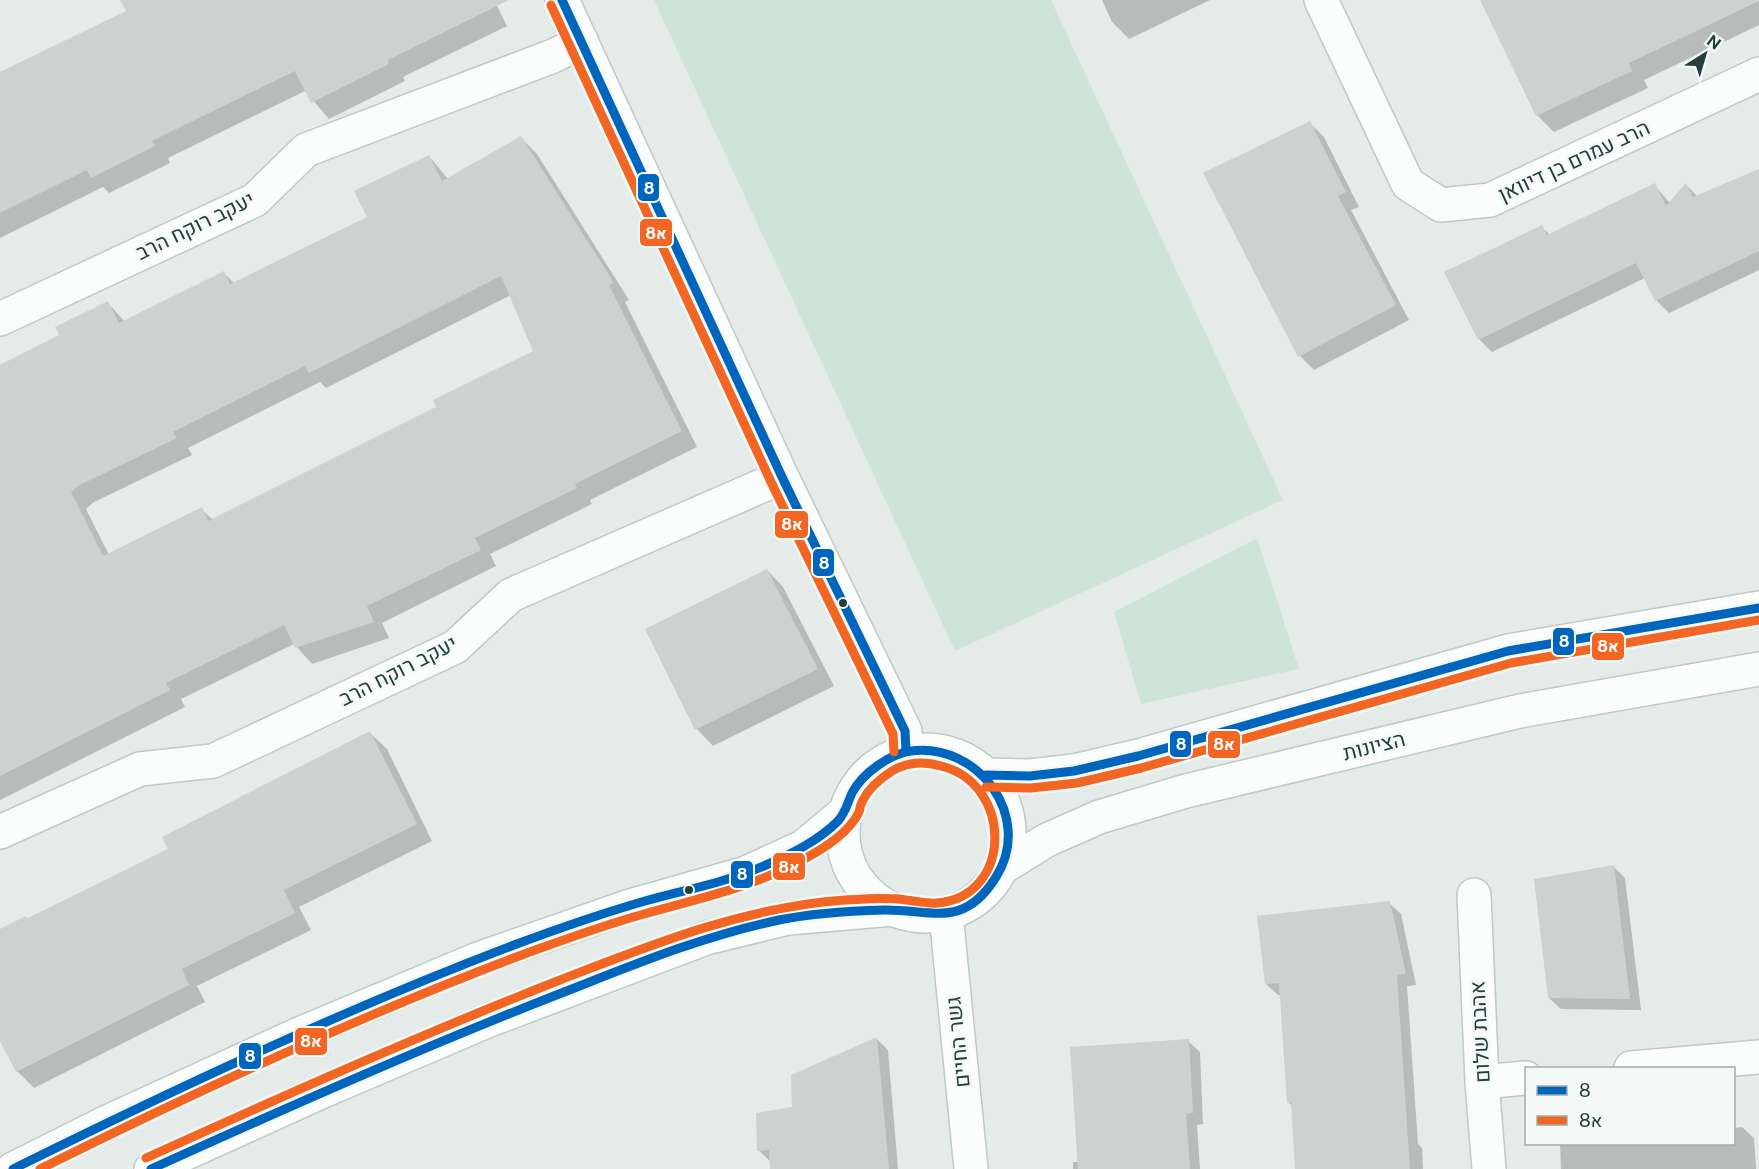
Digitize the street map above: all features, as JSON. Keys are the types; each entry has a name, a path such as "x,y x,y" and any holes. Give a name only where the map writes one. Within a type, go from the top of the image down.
{"street":[{"path":"561,0 782,477 905,731 906,751"},
{"name":"הרב עמרם בן דיוואן","path":"1321,0 1408,184 1441,205 1490,200 1759,74"},
{"name":"יעקב רוקח הרב","path":"0,319 255,200 306,150 553,56 582,42"},
{"name":"יעקב רוקח הרב","path":"0,832 140,769 213,761 455,647 511,595 782,477"},
{"path":"986,775 1030,776 1074,771 1150,753 1508,651 1759,608"},
{"name":"הציונות","path":"1003,867 1047,840 1099,817 1186,791 1520,711 1759,669"},
{"path":"906,751 942,752 965,760 986,775 1000,795 1008,818 1009,843 1003,867 989,889 969,904 946,914 919,916 893,909 871,895 854,875 843,839 844,813 854,789 879,765 906,751"},
{"path":"13,1169 103,1124 287,1040 478,960 630,906 746,873 803,847 844,813"},
{"name":"אהבת שלום","path":"1474,895 1482,1082 1489,1169"},
{"path":"151,1169 322,1091 487,1021 706,938 788,918 893,909"},
{"name":"גשר החיים","path":"946,914 971,1169"},
{"path":"1643,1067 1759,1057"},
{"path":"1482,1082 1525,1078"}],"green space":[{"path":"654,0 1051,0 1283,500 955,651"},
{"path":"1257,538 1299,669 1141,704 1114,612"}],"building":[{"path":"120,0 509,0 388,60 389,64 311,103 295,71 152,141 155,146 91,178 87,170 0,213 0,72 126,11"},
{"path":"1480,0 1759,1 1629,63 1632,71 1536,116"},
{"path":"1310,121 1346,192 1338,196 1396,305 1298,357 1203,173"},
{"path":"521,136 614,283 609,285 682,431 575,484 577,488 475,538 481,550 367,606 374,622 295,648 284,625 166,683 170,690 0,776 0,365 59,335 55,327 108,301 119,323 224,271 230,284 367,217 354,191 429,155 442,181","holes":["501,276 533,351 433,400 436,407 208,521 202,507 103,556 71,492 78,486 177,438 173,432 305,366 309,373"]},
{"path":"1759,169 1759,251 1655,301 1636,263 1478,340 1444,272 1542,225 1547,235 1655,183 1666,206 1686,183 1693,197"},
{"path":"767,569 818,669 695,730 645,629"},
{"path":"370,731 417,824 284,890 295,913 182,969 189,985 16,1072 0,1041 0,929 26,916 28,918 168,849 162,837"},
{"path":"1614,865 1630,999 1548,998 1534,879"},
{"path":"1390,901 1406,974 1397,975 1410,1169 1295,1169 1291,1103 1287,1103 1279,983 1265,984 1257,916"},
{"path":"877,1037 889,1169 770,1169 769,1150 757,1151 756,1113 792,1107 791,1075"},
{"path":"1189,1039 1193,1113 1186,1114 1190,1169 1078,1169 1070,1047"}],"transit line":[{"name":"8","path":"562,0 782,477 905,731 906,751"},
{"name":"8א","path":"551,5 771,482 893,734 894,752"},
{"name":"8","path":"986,775 1030,776 1074,771 1138,756 1508,651 1759,608"},
{"name":"8א","path":"986,787 1031,788 1077,783 1141,768 1511,663 1759,620"},
{"name":"8","path":"13,1169 261,1051 450,970 579,922 645,901 721,881 775,861 822,835 838,821 862,779 877,766 894,756 911,751 935,751 958,758 977,771 993,788 1003,808 1008,831 1006,854 996,877 984,894 958,910 945,913 901,910 831,913 779,920 722,934 613,973 507,1015 303,1101 151,1169"},
{"name":"8א","path":"40,1169 281,1055 465,977 600,927 723,892 780,871 837,838 855,819 863,800 872,787 898,768 916,763 935,764 965,777 982,794 992,816 995,839 991,862 980,882 962,896 937,903 883,898 808,904 771,910 700,929 595,967 456,1022 146,1158"}]}
